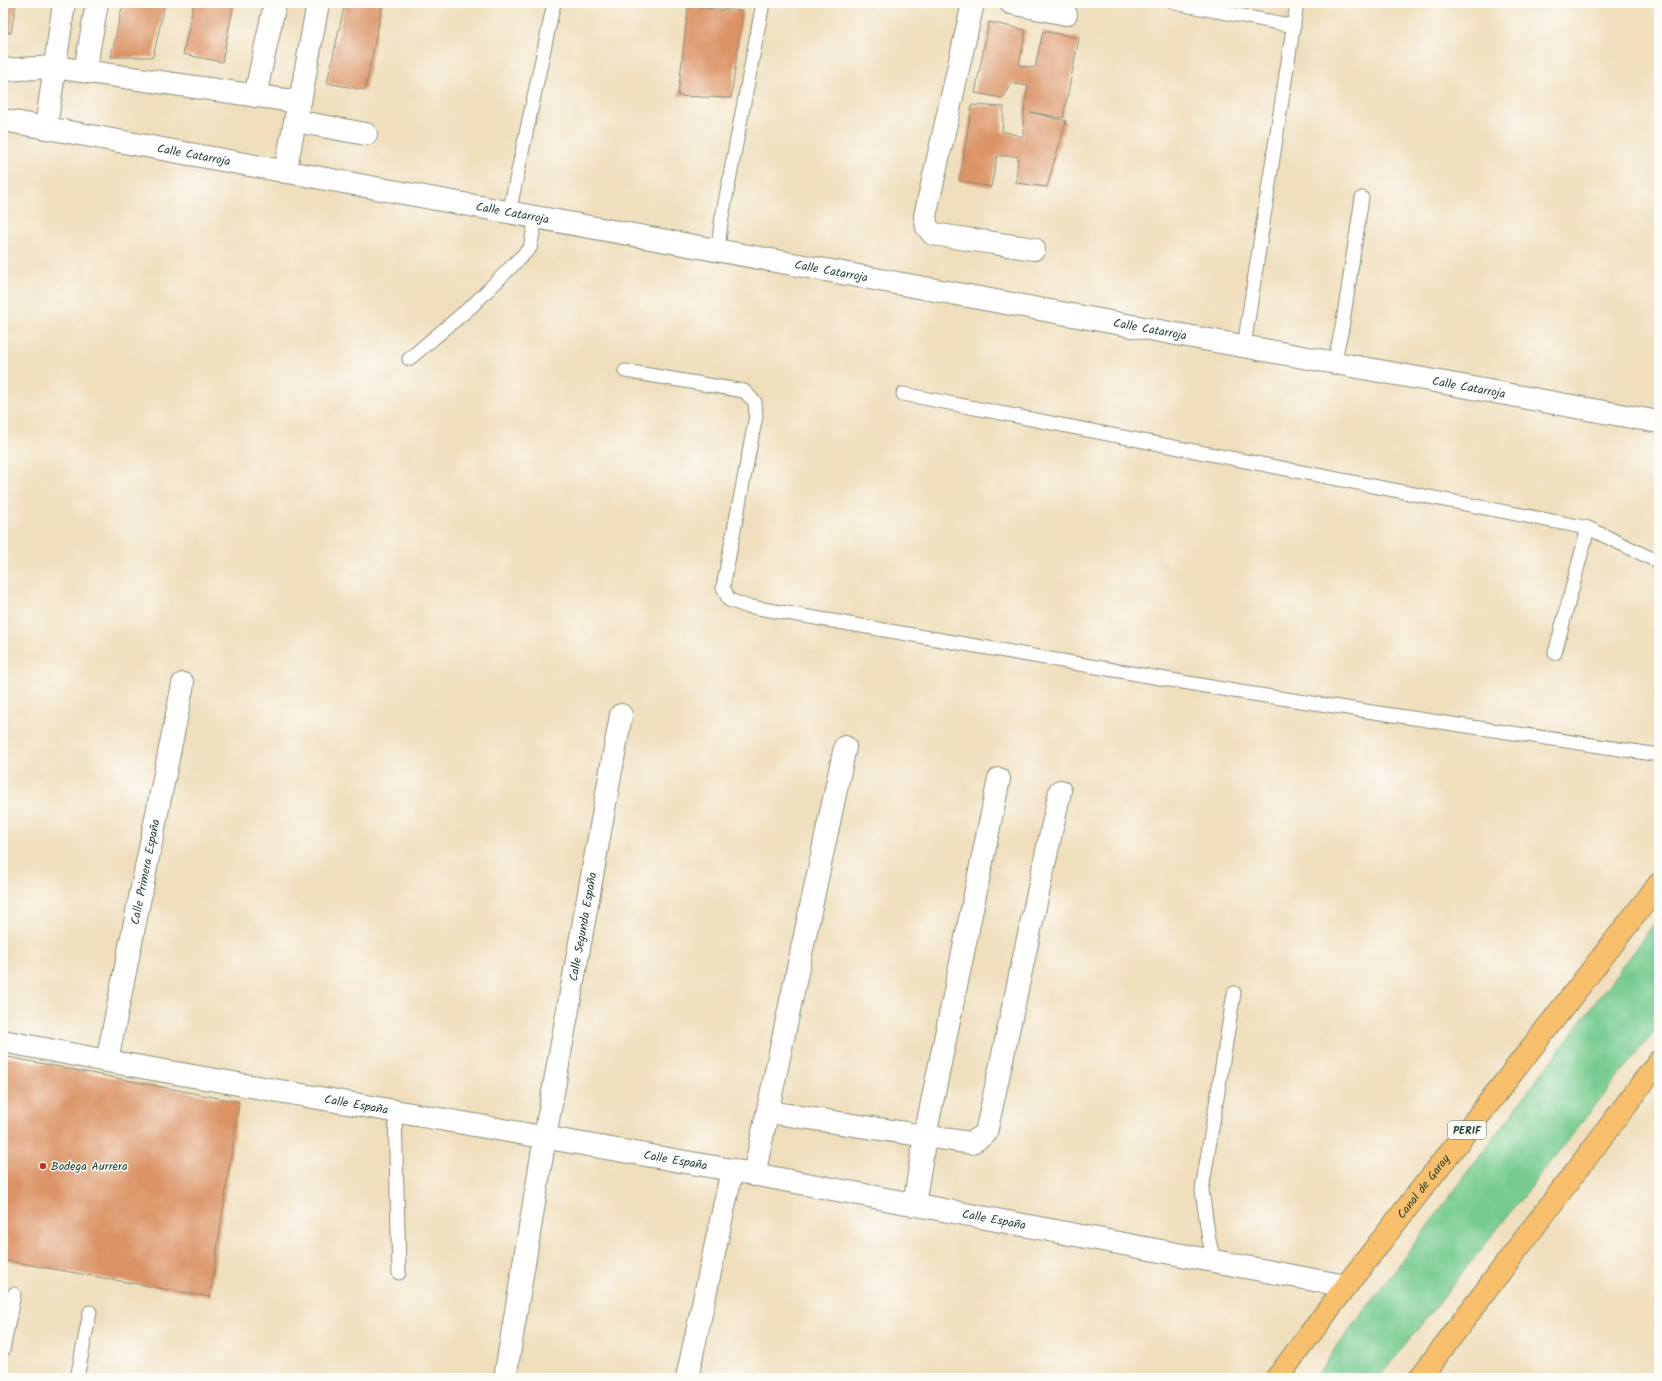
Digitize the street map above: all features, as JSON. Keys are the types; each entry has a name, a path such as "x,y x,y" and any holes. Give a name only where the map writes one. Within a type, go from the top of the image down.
{"highway":[{"name":"Canal de Garay","path":"1277,1378 1346,1286 1659,884"},
{"path":"1420,1378 1659,1061"}],"street":[{"path":"46,128 51,103 54,67 64,3"},
{"path":"85,71 97,3"},
{"path":"256,96 275,3"},
{"path":"285,172 318,3"},
{"path":"973,3 925,216 926,227 933,234 1034,249"},
{"path":"1011,3 1066,14"},
{"path":"3,70 54,67 256,96 297,112 366,134"},
{"name":"Calle Catarroja","path":"3,120 1659,422"},
{"name":"Calle Primera España","path":"107,1061 183,684"},
{"name":"Calle Segunda España","path":"505,1378 545,1137 621,716"},
{"path":"754,1175 844,747"},
{"path":"914,1205 925,1136 999,779"},
{"path":"768,1112 972,1143 986,1133 1060,791"},
{"name":"Calle España","path":"3,1041 107,1061 732,1170 1346,1286"},
{"path":"687,1378 732,1170"}],"lane":[{"path":"509,213 554,3"},
{"path":"718,251 721,223 763,3"},
{"path":"1175,3 1294,26"},
{"path":"1244,346 1297,3"},
{"path":"1334,363 1342,328 1362,198"},
{"path":"409,359 473,305 530,248 536,218"},
{"path":"625,371 744,391 755,402 756,416 723,587 729,600 746,606 1240,692 1659,755"},
{"path":"903,394 1588,528 1659,562"},
{"path":"1555,654 1588,528"},
{"path":"1214,1260 1209,1240 1202,1190 1234,993"},
{"path":"394,1111 399,1273"},
{"path":"3,1350 14,1294"},
{"path":"77,1378 90,1312"}],"green space":[{"path":"1659,917 1659,1025 1379,1378 1314,1378"}],"building":[{"path":"3,3 16,3 11,33 3,32"},
{"path":"123,3 165,3 153,57 111,57"},
{"path":"194,3 234,3 222,62 183,54"},
{"path":"345,3 383,3 365,90 327,83"},
{"path":"688,7 743,11 731,98 678,96"},
{"path":"989,22 1026,30 1019,65 1035,68 1043,31 1079,38 1063,118 1030,112 1066,121 1047,187 1016,183 1018,156 997,156 991,187 959,181 972,105 1004,107 1002,131 1023,137 1024,110 1028,86 1011,83 1003,98 975,93"},
{"path":"3,1056 239,1102 210,1297 3,1260"}],"place":[{"name":"Bodega Aurrera","path":"43,1166"}]}
